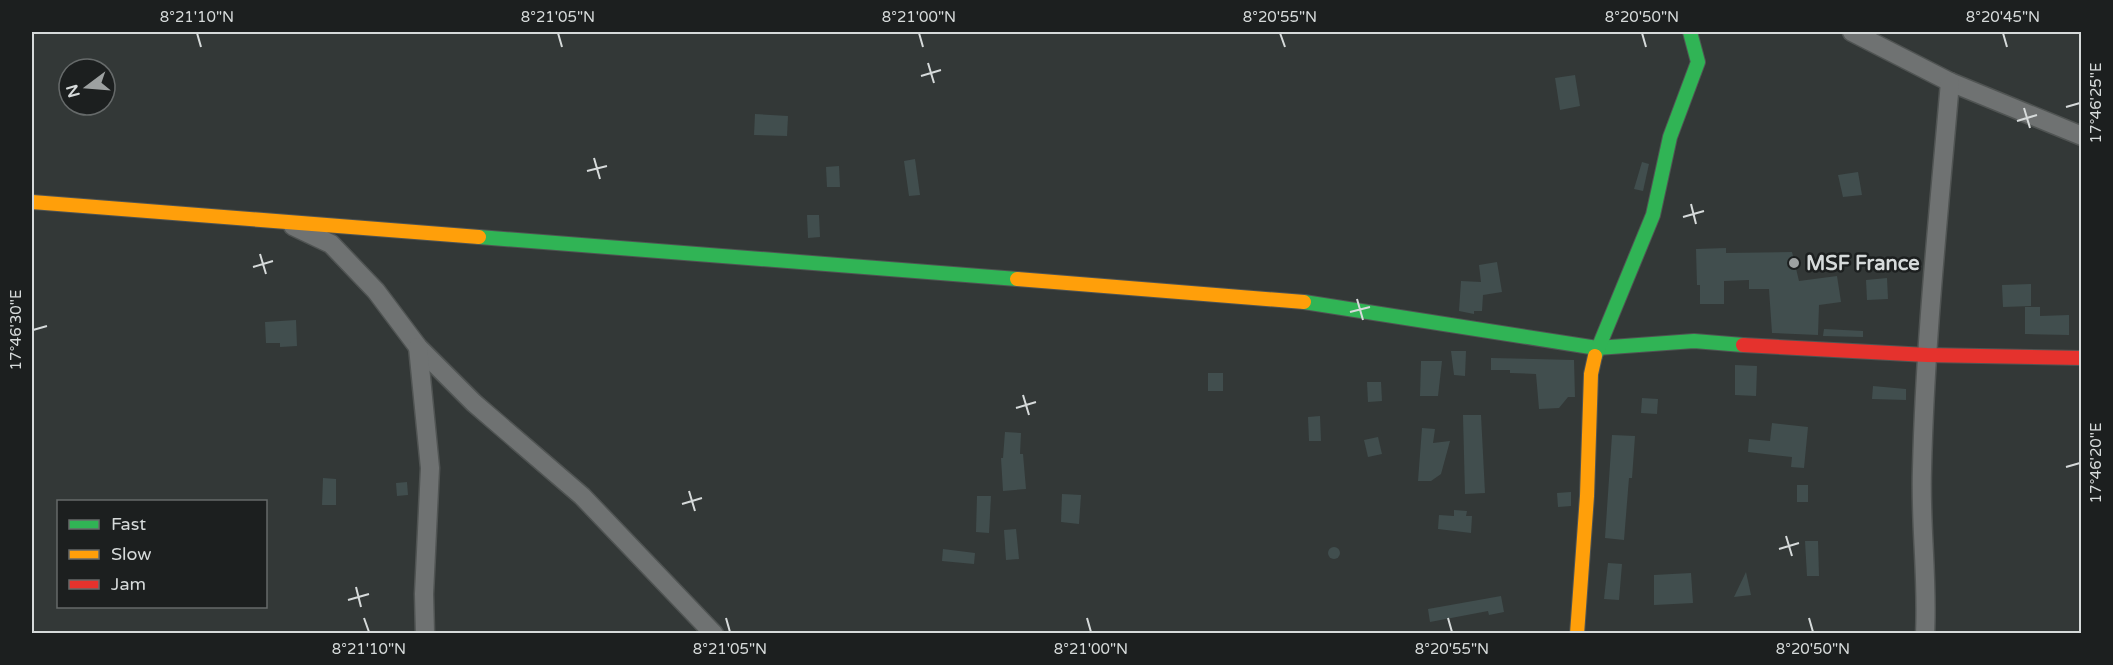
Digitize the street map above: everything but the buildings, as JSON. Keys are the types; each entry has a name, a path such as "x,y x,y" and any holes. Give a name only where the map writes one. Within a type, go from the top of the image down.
{"street":[{"path":"1577,633 1587,496 1591,374 1597,348 1653,215 1670,137 1698,62 1690,32"},
{"path":"1852,32 1950,82 2082,136"},
{"path":"1924,633 1926,600 1922,471 1927,355 1950,82"},
{"path":"32,202 1290,300 1597,348 1694,341 1786,350 2082,358"},
{"path":"283,221 331,244 376,291 418,347 474,403 582,496 714,633"},
{"path":"418,347 429,468 424,594 425,633"}],"traffic: fast":[{"path":"1595,356 1653,215 1670,137 1698,62 1690,32"},
{"path":"479,237 1017,279"},
{"path":"1304,302 1597,348 1694,341 1743,345"}],"traffic: slow":[{"path":"32,202 479,237"},
{"path":"1017,279 1304,302"},
{"path":"1577,634 1587,496 1591,374 1595,356"}],"traffic: jam":[{"path":"1743,345 1927,355 2082,358"}],"place":[{"name":"MSF France","path":"1794,263"}]}
